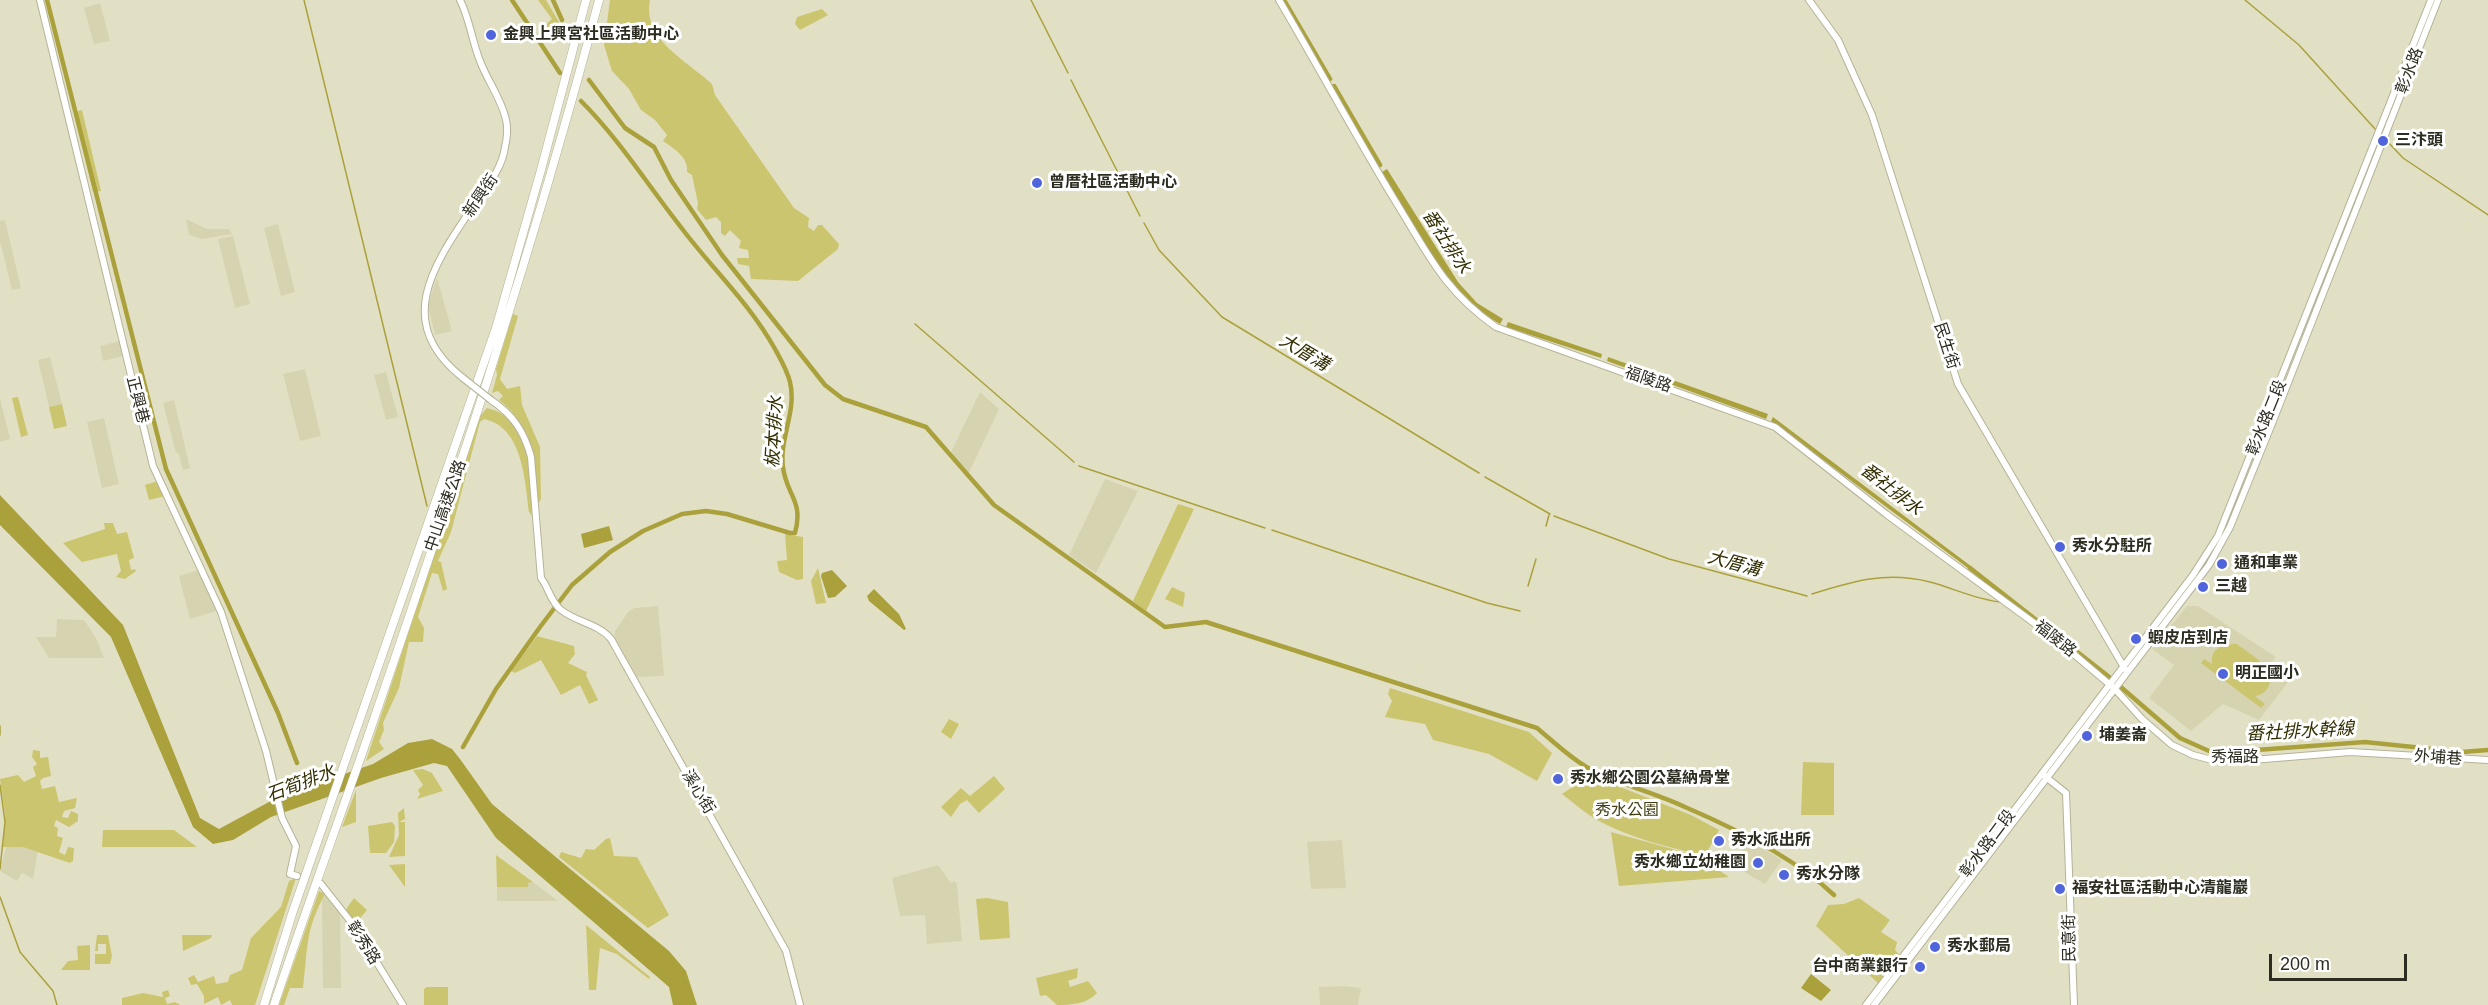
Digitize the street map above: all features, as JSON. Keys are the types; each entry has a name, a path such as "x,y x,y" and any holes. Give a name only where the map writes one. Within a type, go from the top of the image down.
{"highway":[{"name":"中山高速公路","path":"264,1005 496,328 586,0"},
{"name":"中山高速公路","path":"273,1005 356,765 373,723 496,356 566,127 599,0"}],"street":[{"name":"正興巷","path":"40,0 153,466 221,612 266,751 282,818 297,848 293,875"},
{"name":"新興街","path":"460,0 468,16 480,61 507,120 506,145 501,166 438,260 425,300 425,320 432,346 446,364 517,422 526,439 531,457 541,578 549,588 551,600"},
{"name":"福陵路","path":"1279,0 1363,147 1444,281 1470,309 1496,327 1775,427 1886,514 2057,640 2112,686"},
{"name":"民生街","path":"1809,0 1838,40 1872,115 1958,384 2125,669"},
{"name":"彰水路","path":"2380,139 2431,0"},
{"name":"彰水路","path":"2380,139 2438,0"},
{"name":"彰水路二段","path":"1874,1005 2163,619 2218,536 2270,419 2380,139"},
{"name":"溪心街","path":"551,600 559,609 578,621 599,628 611,639 786,951 800,1005"},
{"name":"秀福路","path":"2112,686 2142,719 2172,745 2212,760 2350,752 2387,754"},
{"name":"外埔巷","path":"2387,754 2454,760 2488,760"},
{"name":"彰水路二段","path":"1866,1005 2045,776"},
{"name":"民意街","path":"2045,776 2066,793 2074,1005"},
{"name":"彰秀路","path":"321,884 355,927 403,1005"}],"shaded area":[{"path":"100,3 110,41 94,44 84,8"},
{"path":"1387,169 1458,282 1477,303 1503,319 1500,324 1480,311 1463,295 1432,256 1382,172"},
{"path":"186,219 207,229 229,229 232,234 202,239 189,235"},
{"path":"5,220 21,288 12,290 0,241 0,221"},
{"path":"278,224 295,292 281,296 264,228"},
{"path":"233,236 250,304 235,308 218,239"},
{"path":"437,278 452,331 435,335 428,305"},
{"path":"1508,322 1602,354 1601,358 1506,327"},
{"path":"120,341 123,356 103,361 100,346"},
{"path":"50,357 62,404 49,407 38,360"},
{"path":"1608,357 1768,414 1766,419 1607,361"},
{"path":"305,369 321,436 300,441 283,374"},
{"path":"386,372 398,417 386,420 374,375"},
{"path":"980,392 999,409 968,475 951,452"},
{"path":"0,398 10,439 0,442"},
{"path":"174,400 190,468 183,470 178,452 176,453 163,403"},
{"path":"1773,417 1976,570 1972,571 1771,421"},
{"path":"104,418 119,484 102,488 87,422"},
{"path":"1105,479 1138,491 1096,573 1069,555"},
{"path":"0,495 123,625 200,818 219,829 304,783 321,782 373,764 408,743 432,739 452,749 492,804 669,951 686,971 697,1005 673,1005 669,987 496,838 447,766 434,763 381,778 271,817 233,840 213,844 193,827 111,637 0,525"},
{"path":"609,526 613,540 584,548 581,534"},
{"path":"199,570 216,611 190,619 179,576"},
{"path":"832,570 847,586 835,597 828,598 821,576 822,573"},
{"path":"874,589 899,614 906,629 904,630 869,601 867,596"},
{"path":"658,606 664,676 637,677 615,638 615,631 628,612 634,608"},
{"name":"明正國小","path":"2187,606 2198,606 2276,657 2269,666 2289,681 2259,720 2223,704 2191,731 2149,698 2174,665 2152,649"},
{"path":"57,619 84,620 96,638 104,658 49,658 36,637 56,637"},
{"path":"1342,840 1346,888 1311,889 1307,842"},
{"name":"秀水鄉立幼稚園","path":"1748,840 1782,860 1765,884 1734,866"},
{"path":"6,847 23,847 38,851 33,879 22,873 17,881 0,871"},
{"path":"938,865 951,883 955,881 957,885 962,941 927,944 925,915 900,916 892,878"},
{"path":"533,882 558,901 497,901 497,887 527,887 528,883"},
{"path":"325,894 340,912 341,988 323,988 322,899"},
{"path":"1811,974 1831,990 1821,1001 1801,988"},
{"path":"1319,987 1361,988 1358,1005 1320,1005"}],"green space":[{"path":"538,0 546,0 559,22 544,33 541,29 552,19"},
{"path":"610,0 650,0 649,14 660,38 712,84 715,95 794,208 809,218 808,227 814,231 818,225 822,225 839,244 838,249 798,281 751,279 749,266 738,264 737,258 749,258 748,250 739,248 741,241 730,230 725,236 721,233 721,222 716,217 706,220 697,209 698,203 692,175 687,172 686,162 676,150 663,141 667,135 655,120 641,110 629,89 612,71 604,45"},
{"path":"822,9 828,15 800,30 795,24 797,17"},
{"path":"82,110 101,191 93,192 74,112"},
{"path":"513,314 518,316 500,379 507,389 520,386 522,405 540,447 541,499 537,506 530,448 525,434 511,410 499,400 503,396 498,391 492,393 497,375 496,369"},
{"path":"18,397 28,435 21,437 12,398"},
{"path":"62,404 67,426 54,429 49,407"},
{"path":"487,408 502,414 514,424 521,437 529,468 532,516 529,512 520,457 514,444 497,424 484,419 480,422 451,532 438,561 441,562 447,589 443,591 438,574 432,573 418,617 424,628 423,642 409,642 399,688 383,723 384,730 379,742 384,749 366,761 480,416"},
{"path":"158,481 165,496 149,500 145,485"},
{"path":"1178,504 1194,509 1146,611 1133,601"},
{"path":"104,523 113,523 117,534 127,532 134,558 129,560 131,570 136,571 125,579 116,577 121,571 117,554 82,562 63,543 105,529"},
{"path":"785,534 803,537 803,579 797,580 779,572 777,561 787,560"},
{"path":"818,568 826,603 816,604 811,581"},
{"path":"1172,587 1185,593 1183,607 1165,599"},
{"path":"537,636 574,646 575,654 568,663 587,672 586,675 598,700 589,704 580,685 561,695 541,660 515,673 511,671"},
{"path":"2237,644 2262,663 2270,675 2267,689 2255,696 2265,704 2261,708 2201,663 2204,659 2212,664 2216,650"},
{"path":"1390,688 1529,732 1552,753 1537,781 1489,754 1433,740 1425,724 1385,717 1392,701 1388,694"},
{"path":"949,719 959,724 951,739 941,732"},
{"path":"33,750 40,751 40,758 48,757 51,776 40,781 42,789 55,786 59,802 77,798 75,808 64,811 62,817 68,818 71,811 78,814 78,821 69,827 56,820 54,826 58,828 57,836 63,838 59,852 65,855 68,847 74,848 73,861 70,863 23,847 3,847 5,815 0,779 18,775 24,782 36,776 33,767 37,764 32,757"},
{"path":"1803,762 1834,763 1834,815 1801,815"},
{"path":"423,769 432,773 443,791 417,799 420,794 418,790 423,785 413,770"},
{"name":"秀水公園","path":"1590,775 1691,815 1719,830 1705,856 1624,833 1589,815 1562,794"},
{"path":"994,776 1005,789 979,813 967,800 960,804 951,817 941,807 961,788 970,796"},
{"path":"356,790 356,822 342,827"},
{"path":"404,808 405,819 399,822 405,822 405,856 389,857 399,835 398,813"},
{"path":"392,822 395,826 394,842 386,853 370,853 368,826"},
{"path":"103,830 174,830 197,847 102,847"},
{"path":"1611,832 1698,856 1729,877 1619,886"},
{"path":"610,838 614,856 637,857 669,915 648,928 559,857 561,852 581,858 586,849 594,850"},
{"path":"496,855 533,882 528,883 528,887 497,887"},
{"path":"405,864 405,887 389,865"},
{"path":"296,878 255,1005 232,1005 230,1000 221,1005 218,997 204,1004 204,996 197,984 191,985 188,978 194,975 198,982 214,976 216,984 228,982 230,975 242,970 251,938 281,907 289,881"},
{"path":"319,891 325,894 311,929 303,988 290,988 284,1005 279,1005"},
{"path":"354,898 367,910 356,923 345,911"},
{"path":"987,898 1008,902 1010,938 980,940 976,899"},
{"path":"1859,898 1890,920 1881,932 1897,942 1895,950 1901,956 1879,984 1816,926 1828,905 1844,904"},
{"path":"586,925 650,977 649,979 617,954 600,948 596,990 589,990"},
{"path":"97,935 108,935 112,956 110,964 95,964 95,954 106,954 106,944 98,944 98,951 95,951"},
{"path":"182,935 212,935 211,938 183,951"},
{"path":"90,945 90,970 61,970 68,961 78,960 77,946"},
{"path":"1078,968 1077,978 1068,981 1070,987 1088,981 1097,993 1093,997 1079,1003 1057,1005 1046,995 1040,996 1036,978"},
{"path":"448,987 448,1005 424,1005 424,989"},
{"path":"168,990 170,996 165,998 167,1004 175,1002 180,1005 122,1005 122,998 143,993 163,997 162,992"}],"waterway":[{"path":"47,0 166,469 278,713 297,763"},
{"path":"304,0 427,506"},
{"name":"板本排水","path":"512,0 560,73"},
{"path":"553,0 562,20"},
{"name":"大厝溝","path":"1031,0 1068,73"},
{"name":"番社排水","path":"1284,0 1330,79"},
{"path":"2245,0 2299,45 2376,130"},
{"path":"589,80 625,128 654,147 671,180 722,255 825,385 843,399 926,427 994,505 1165,627 1206,622 1537,728 1591,770 1674,802 1743,834 1783,856 1834,895"},
{"name":"大厝溝","path":"1071,80 1140,216"},
{"name":"番社排水","path":"1334,86 1380,165"},
{"name":"板本排水","path":"463,747 496,689 540,627 572,585 610,552 643,531 682,514 706,511 727,514 795,533 796,505 787,484 782,456 792,393 782,361 742,300 692,242 608,131 581,101"},
{"path":"2386,140 2403,158 2488,215"},
{"name":"大厝溝","path":"1144,223 1159,250 1222,317 1479,473"},
{"path":"915,324 1074,462"},
{"path":"1079,466 1265,528"},
{"name":"大厝溝","path":"1485,477 1550,514"},
{"path":"1546,526 1549,515"},
{"name":"大厝溝","path":"1554,516 1669,559 1807,596"},
{"path":"1272,530 1487,603 1520,611"},
{"path":"1528,586 1536,559"},
{"name":"番社排水幹線","path":"1970,568 2108,676 2180,738 2209,751 2229,752 2365,742 2462,752 2488,750"},
{"name":"大厝溝","path":"1812,594 1870,579 1899,577 1930,582 2001,602"},
{"path":"0,726 0,735"},
{"path":"0,785 5,822 0,869"},
{"path":"0,897 20,952 53,991 57,1005"}],"place":[{"name":"金興上興宮社區活動中心","path":"491,35"},
{"name":"三汴頭","path":"2383,141"},
{"name":"曾厝社區活動中心","path":"1037,183"},
{"name":"秀水分駐所","path":"2060,547"},
{"name":"通和車業","path":"2222,564"},
{"name":"三越","path":"2203,587"},
{"name":"蝦皮店到店","path":"2136,639"},
{"name":"明正國小","path":"2223,674"},
{"name":"埔姜崙","path":"2087,736"},
{"name":"秀水鄉公園公墓納骨堂","path":"1558,779"},
{"name":"秀水派出所","path":"1719,841"},
{"name":"秀水鄉立幼稚園","path":"1758,863"},
{"name":"秀水分隊","path":"1784,875"},
{"name":"福安社區活動中心清龍巖","path":"2060,889"},
{"name":"秀水郵局","path":"1935,947"},
{"name":"台中商業銀行","path":"1920,967"}],"water label":[{"name":"石筍排水","path":"301,784"}]}
